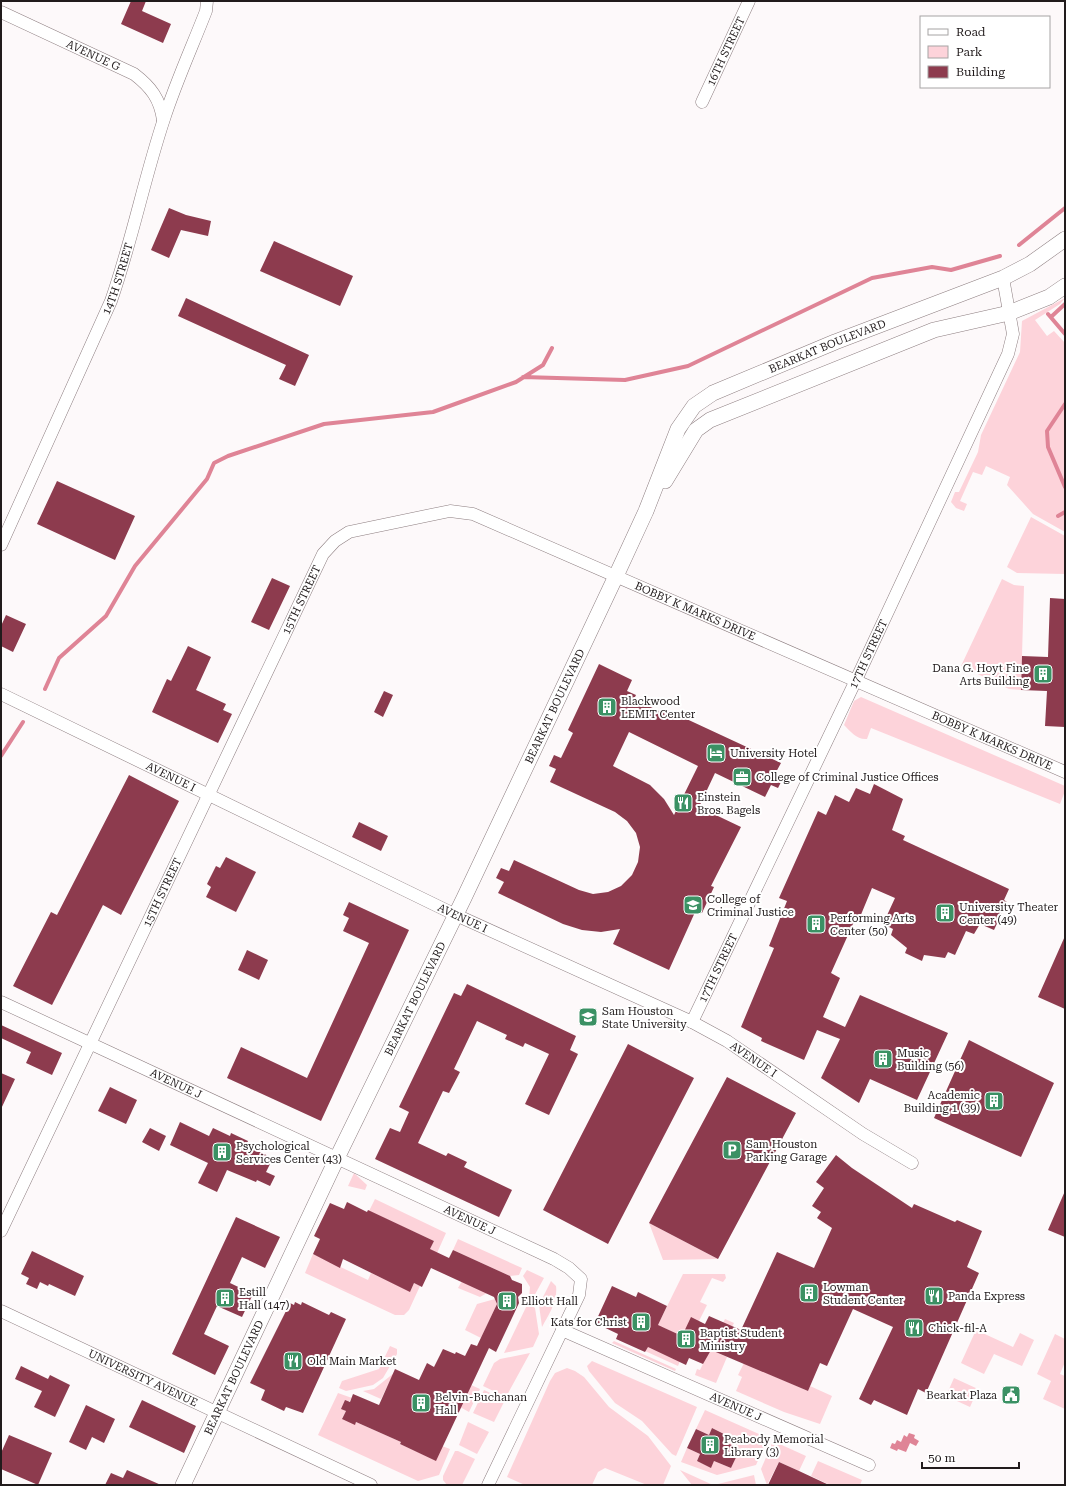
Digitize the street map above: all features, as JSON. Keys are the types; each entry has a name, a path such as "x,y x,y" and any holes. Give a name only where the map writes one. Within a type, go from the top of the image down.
{"street":[{"name":"14TH STREET","path":"1,545 111,301 120,275 163,121 176,84 206,11 207,1"},
{"name":"16TH STREET","path":"702,102 749,1"},
{"name":"AVENUE G","path":"1,12 134,74 149,85 157,98 163,121"},
{"name":"BEARKAT BOULEVARD","path":"183,1485 336,1158 456,915 616,576 646,510 678,429 694,406 713,393 835,342 1002,278 1030,264 1065,238"},
{"name":"17TH STREET","path":"692,1022 856,680 1008,354 1013,334 1002,278"},
{"name":"BEARKAT BOULEVARD","path":"646,510 696,430 710,420 934,330 1009,313 1049,297 1065,286"},
{"name":"BOBBY K MARKS DRIVE","path":"323,554 335,540 349,532 450,511 474,514 1065,772"},
{"name":"15TH STREET","path":"1,1231 323,554"},
{"name":"AVENUE I","path":"1,694 456,915 692,1022 727,1041 863,1134 912,1162"},
{"name":"AVENUE J","path":"1,1002 569,1268 581,1279 579,1295 562,1330 869,1465"},
{"name":"UNIVERSITY AVENUE","path":"1,1311 371,1485"},
{"path":"488,1485 562,1330"}],"green space":[{"path":"1065,298 1060,304 1035,320 1047,336 1054,331 1065,343 1065,532 1033,514 1007,485 1010,477 986,466 982,475 973,472 960,501 967,504 964,511 956,508 951,502 955,492 959,492 978,452 981,435 1020,352 1022,321"},
{"path":"1031,517 1065,536 1065,574 1017,573 1007,567"},
{"path":"1002,579 1014,585 1024,586 1021,690 1009,689 961,666"},
{"path":"861,697 1065,786 1065,791 1060,804 871,728 867,739 857,737 844,725 854,701"},
{"path":"354,1173 367,1185 365,1190 348,1186"},
{"path":"375,1199 446,1233 437,1253 430,1249 434,1241 369,1211"},
{"path":"649,1223 718,1259 663,1260"},
{"path":"458,1239 522,1268 519,1275 510,1276 453,1250"},
{"path":"313,1254 368,1280 371,1273 410,1291 414,1283 420,1286 409,1310 404,1315 395,1315 305,1273"},
{"path":"527,1270 544,1278 533,1298 529,1298 530,1287 523,1276"},
{"path":"683,1274 725,1274 726,1278 723,1282 712,1278 700,1302 707,1305 699,1321 682,1336 662,1327 680,1361 678,1366 645,1351"},
{"path":"462,1281 487,1293 480,1297 458,1288"},
{"path":"551,1281 556,1286 556,1297 542,1327 539,1305"},
{"path":"495,1299 497,1304 481,1338 465,1330 477,1304"},
{"path":"528,1303 535,1308 539,1334 533,1347 504,1353"},
{"path":"725,1319 734,1323 728,1335 716,1352 727,1357 716,1383 695,1375 697,1369 700,1370"},
{"path":"976,1330 1013,1347 1020,1333 1034,1340 1022,1366 994,1354 984,1374 961,1363"},
{"path":"1055,1334 1065,1339 1065,1362 1060,1374 1065,1376 1065,1409 1043,1399 1051,1381 1037,1374"},
{"path":"614,1341 676,1369 675,1371 612,1343"},
{"path":"390,1346 397,1349 397,1354 383,1378 373,1385 346,1391 339,1388 342,1381 379,1369"},
{"path":"530,1353 506,1397 483,1386 494,1363 500,1359"},
{"path":"592,1361 697,1407 676,1456 672,1454 642,1421 615,1403 589,1371 587,1366"},
{"path":"744,1363 808,1391 810,1386 832,1396 820,1424 784,1412 736,1391 742,1377 738,1375"},
{"path":"567,1368 584,1377 609,1407 648,1436 671,1466 663,1485 647,1485 605,1468 598,1472 592,1485 525,1485 507,1477 550,1381 555,1373"},
{"path":"394,1373 381,1399 363,1391 374,1389"},
{"path":"954,1378 978,1389 970,1407 946,1396"},
{"path":"471,1385 480,1389 469,1412 460,1407"},
{"path":"484,1390 505,1400 494,1422 473,1413"},
{"path":"338,1393 352,1398 342,1409 346,1411 342,1418 355,1424 356,1422 401,1442 400,1444 435,1460 442,1446 450,1449 439,1475 418,1481 318,1435"},
{"path":"705,1410 768,1438 756,1465 717,1475 681,1462 687,1448 700,1454 697,1461 711,1467 714,1461 731,1468 739,1449 723,1441 726,1435 712,1428 709,1435 696,1429"},
{"path":"468,1422 489,1432 477,1454 459,1445"},
{"path":"773,1441 806,1456 799,1471 779,1462 767,1485 761,1469"},
{"path":"455,1451 475,1459 462,1485 447,1485 443,1480 443,1476"},
{"path":"818,1461 862,1480 860,1485 830,1485 811,1476"},
{"path":"680,1470 713,1485 692,1485"},
{"path":"754,1475 756,1485 714,1485"}],"shaded area":[{"path":"909,1433 915,1435 914,1438 919,1441 916,1446 910,1443 906,1452 898,1449 897,1451 890,1448 892,1443 895,1444 897,1440 901,1442 904,1435 907,1437"}],"building":[{"path":"131,1 146,1 142,11 171,24 163,43 121,24"},
{"path":"169,208 186,215 211,221 208,236 181,230 169,258 151,250"},
{"path":"274,241 353,276 340,306 260,271"},
{"path":"186,298 309,355 295,386 279,379 286,365 178,316"},
{"path":"57,481 135,516 115,560 37,524"},
{"path":"272,578 290,586 269,630 251,622"},
{"name":"Dana G. Hoyt Fine Arts Building","path":"1050,598 1065,599 1065,727 1045,726 1047,691 1021,690 1022,656 1048,657"},
{"path":"6,615 26,624 13,652 1,646 1,626"},
{"path":"188,646 211,657 196,690 226,704 223,710 232,714 218,743 152,712 167,679 171,681"},
{"path":"599,664 632,680 627,691 636,695 634,699 663,713 665,709 781,763 775,774 783,778 778,788 771,785 765,797 715,773 699,807 741,827 711,886 714,887 702,913 696,910 669,970 613,944 620,929 601,932 582,930 563,924 498,893 504,882 496,878 501,868 509,871 514,860 579,890 593,894 608,892 621,886 632,875 638,862 640,847 636,833 627,821 615,812 550,782 556,769 549,766 554,755 561,758 573,733 568,730","holes":["629,732 698,766 674,815 664,799 650,785 613,766"]},
{"path":"384,691 393,695 383,717 374,712"},
{"path":"129,775 179,801 121,915 103,905 52,1005 13,986 51,912 57,915"},
{"path":"874,784 903,799 892,830 905,836 903,840 1009,889 1004,900 1007,902 994,930 980,924 974,934 966,931 955,955 948,952 945,958 924,955 922,961 905,953 907,948 891,935 893,929 883,924 895,898 872,888 860,917 857,915 831,973 840,978 823,1017 845,1027 860,995 948,1033 917,1100 870,1079 859,1103 821,1078 840,1039 817,1030 804,1060 761,1041 762,1038 741,1027 774,948 769,946 787,901 779,898 818,811 826,815 835,795 849,802 856,788 870,794"},
{"path":"359,822 388,836 381,851 352,837"},
{"path":"226,857 256,872 236,912 206,897 211,887 207,884 216,866 220,868"},
{"path":"349,902 409,930 321,1121 227,1078 241,1047 307,1078 369,943 343,931 349,918 343,915"},
{"path":"1065,936 1065,1009 1038,997"},
{"path":"247,950 268,960 259,980 238,970"},
{"path":"467,984 576,1036 570,1050 578,1054 549,1115 525,1104 549,1054 525,1043 523,1047 505,1039 507,1035 477,1021 454,1069 460,1072 449,1093 443,1091 418,1143 446,1156 448,1153 467,1162 464,1167 512,1190 499,1217 375,1159 390,1128 400,1132 409,1112 399,1107 454,993 461,996"},
{"path":"1,1025 62,1053 52,1075 26,1063 31,1052 1,1038"},
{"name":"Academic Building 1 (39)","path":"969,1040 1054,1083 1021,1157 934,1118"},
{"path":"628,1044 694,1078 608,1244 543,1210"},
{"path":"1,1073 15,1079 1,1109"},
{"name":"Sam Houston Parking Garage","path":"727,1077 796,1113 718,1259 649,1223"},
{"path":"110,1087 137,1100 126,1124 98,1111"},
{"name":"Psychological Services Center (43)","path":"180,1122 209,1136 213,1128 230,1136 231,1133 248,1141 246,1146 273,1158 266,1172 275,1176 270,1186 227,1170 217,1192 198,1183 208,1163 170,1145"},
{"path":"150,1128 166,1136 159,1151 142,1142"},
{"name":"Lowman Student Center","path":"836,1155 852,1168 912,1208 914,1204 955,1222 957,1220 982,1231 967,1267 979,1273 926,1393 918,1389 907,1415 874,1400 871,1405 859,1399 893,1327 853,1309 827,1366 820,1363 808,1391 711,1350 703,1364 689,1358 686,1365 648,1347 645,1352 616,1339 618,1334 595,1323 612,1286 636,1297 638,1292 667,1306 658,1325 682,1336 691,1317 705,1324 709,1316 741,1330 777,1252 814,1268 832,1228 817,1218 821,1212 812,1206 824,1188 816,1182"},
{"path":"1065,1191 1065,1237 1048,1230"},
{"path":"347,1202 367,1212 368,1210 434,1241 430,1249 449,1258 453,1250 510,1276 512,1280 522,1284 522,1293 518,1297 519,1303 496,1352 489,1348 436,1461 400,1444 401,1442 356,1422 355,1425 342,1419 346,1411 341,1409 345,1400 350,1402 353,1394 379,1405 395,1369 419,1380 427,1363 434,1367 443,1349 465,1356 471,1344 477,1346 497,1304 494,1297 431,1268 422,1287 414,1283 410,1292 343,1259 340,1268 313,1254 320,1239 314,1236 330,1203 344,1209"},
{"name":"Estill Hall (147)","path":"236,1217 280,1237 265,1268 242,1257 230,1283 253,1294 242,1317 217,1306 204,1334 229,1346 215,1375 172,1354"},
{"path":"32,1251 84,1276 75,1296 49,1284 48,1286 40,1282 37,1289 26,1284 29,1278 21,1274"},
{"name":"Old Main Market","path":"295,1302 301,1305 302,1302 329,1315 331,1312 346,1319 303,1413 286,1407 284,1411 261,1400 265,1390 250,1383 290,1303 294,1305"},
{"path":"21,1366 48,1379 50,1375 70,1385 55,1417 34,1407 42,1391 15,1379"},
{"path":"142,1400 196,1426 184,1453 129,1427"},
{"path":"86,1405 115,1419 104,1443 92,1437 86,1450 69,1442"},
{"name":"Peabody Memorial Library (3)","path":"712,1428 726,1435 723,1441 740,1449 731,1468 714,1461 711,1468 697,1461 700,1454 687,1448 696,1429 709,1435"},
{"path":"9,1435 52,1453 38,1485 1,1469 1,1453"},
{"path":"779,1462 799,1471 829,1485 768,1485"},
{"path":"127,1470 161,1485 105,1485 111,1473 123,1478"}],"waterway":[{"path":"1019,245 1065,208"},
{"path":"523,377 625,380 688,366 872,278 932,267 951,270 1000,256"},
{"path":"1051,317 1065,304"},
{"path":"1048,314 1065,334"},
{"path":"45,689 59,658 106,616 135,566 207,479 214,463 228,456 324,424 433,412 516,382 543,365 552,348"},
{"path":"1065,404 1047,431 1048,447 1065,487"},
{"path":"1058,516 1065,512"},
{"path":"1,756 23,722"}],"place":[{"name":"Dana G. Hoyt Fine Arts Building","path":"1043,674"},
{"name":"Blackwood LEMIT Center","path":"607,707"},
{"name":"University Hotel","path":"716,753"},
{"name":"College of Criminal Justice Offices","path":"742,777"},
{"name":"Einstein Bros. Bagels","path":"683,803"},
{"name":"College of Criminal Justice","path":"693,905"},
{"name":"University Theater Center (49)","path":"945,913"},
{"name":"Performing Arts Center (50)","path":"816,924"},
{"name":"Sam Houston State University","path":"588,1017"},
{"name":"Music Building (56)","path":"883,1059"},
{"name":"Academic Building 1 (39)","path":"994,1101"},
{"name":"Sam Houston Parking Garage","path":"732,1150"},
{"name":"Psychological Services Center (43)","path":"222,1152"},
{"name":"Lowman Student Center","path":"809,1293"},
{"name":"Panda Express","path":"934,1296"},
{"name":"Estill Hall (147)","path":"225,1298"},
{"name":"Elliott Hall","path":"507,1301"},
{"name":"Kats for Christ","path":"641,1322"},
{"name":"Chick-fil-A","path":"914,1328"},
{"name":"Baptist Student Ministry","path":"686,1339"},
{"name":"Old Main Market","path":"293,1361"},
{"name":"Bearkat Plaza","path":"1011,1395"},
{"name":"Belvin-Buchanan Hall","path":"421,1403"},
{"name":"Peabody Memorial Library (3)","path":"710,1445"}]}
